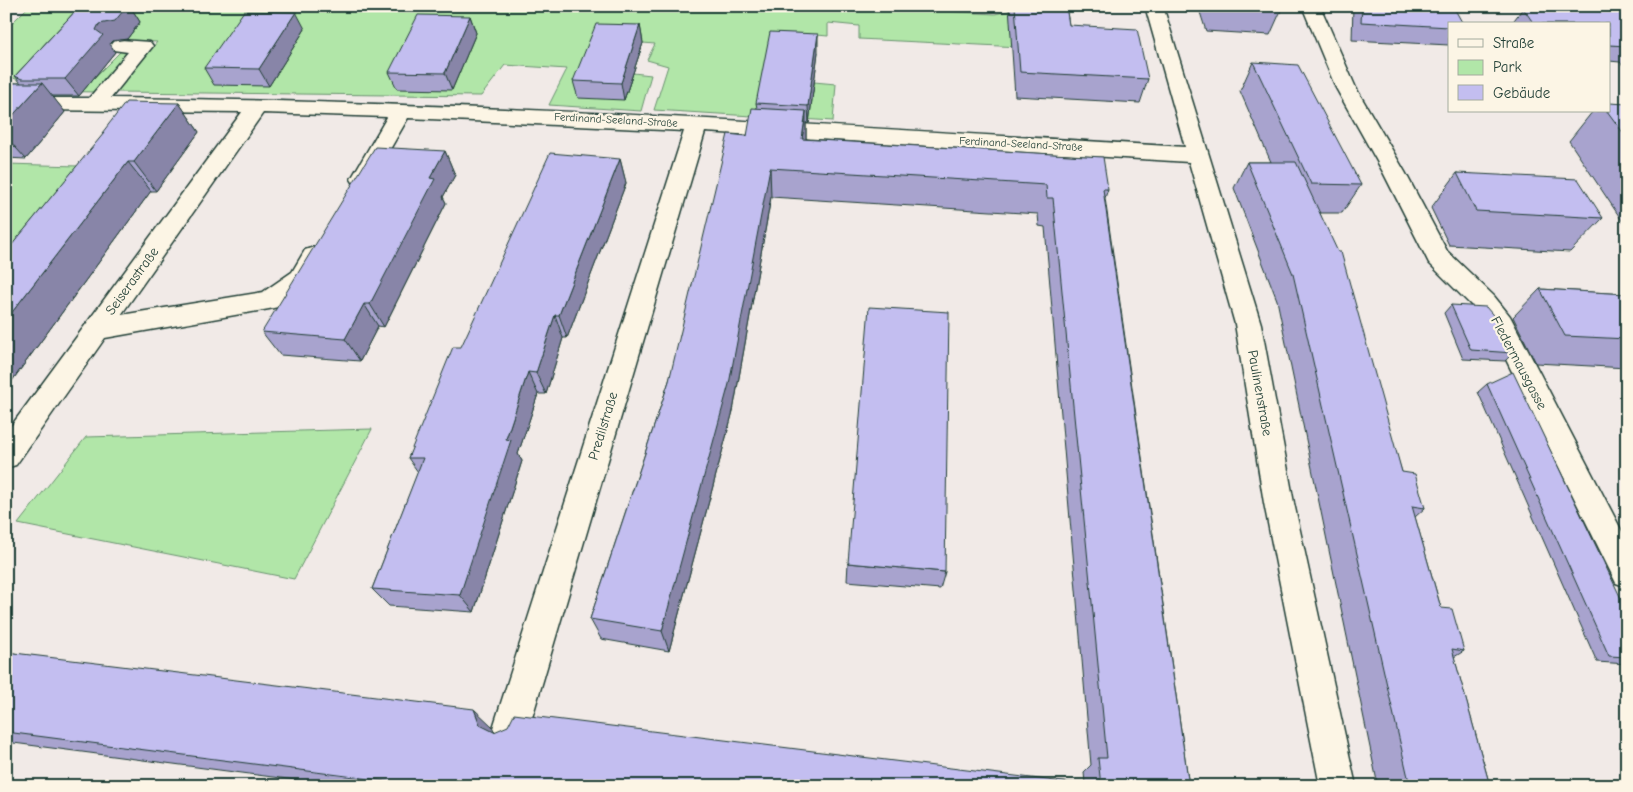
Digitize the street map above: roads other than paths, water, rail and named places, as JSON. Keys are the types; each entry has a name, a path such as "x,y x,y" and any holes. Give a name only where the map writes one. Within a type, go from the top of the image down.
{"street":[{"name":"Paulinenstraße","path":"1154,6 1248,324 1279,503 1338,786"},
{"name":"Fledermausgasse","path":"1311,6 1346,88 1394,172 1438,257 1485,303 1501,323 1627,573"},
{"path":"1592,6 1627,8"},
{"path":"94,105 142,46 120,46"},
{"name":"Ferdinand-Seeland-Straße","path":"6,92 33,104"},
{"name":"Ferdinand-Seeland-Straße","path":"6,104 257,106 697,124 1199,155"},
{"name":"Seiserastraße","path":"6,456 257,106"},
{"path":"351,197 402,112"},
{"name":"Predilstraße","path":"511,728 697,124"},
{"path":"97,329 269,300 301,278 326,238"}]}
